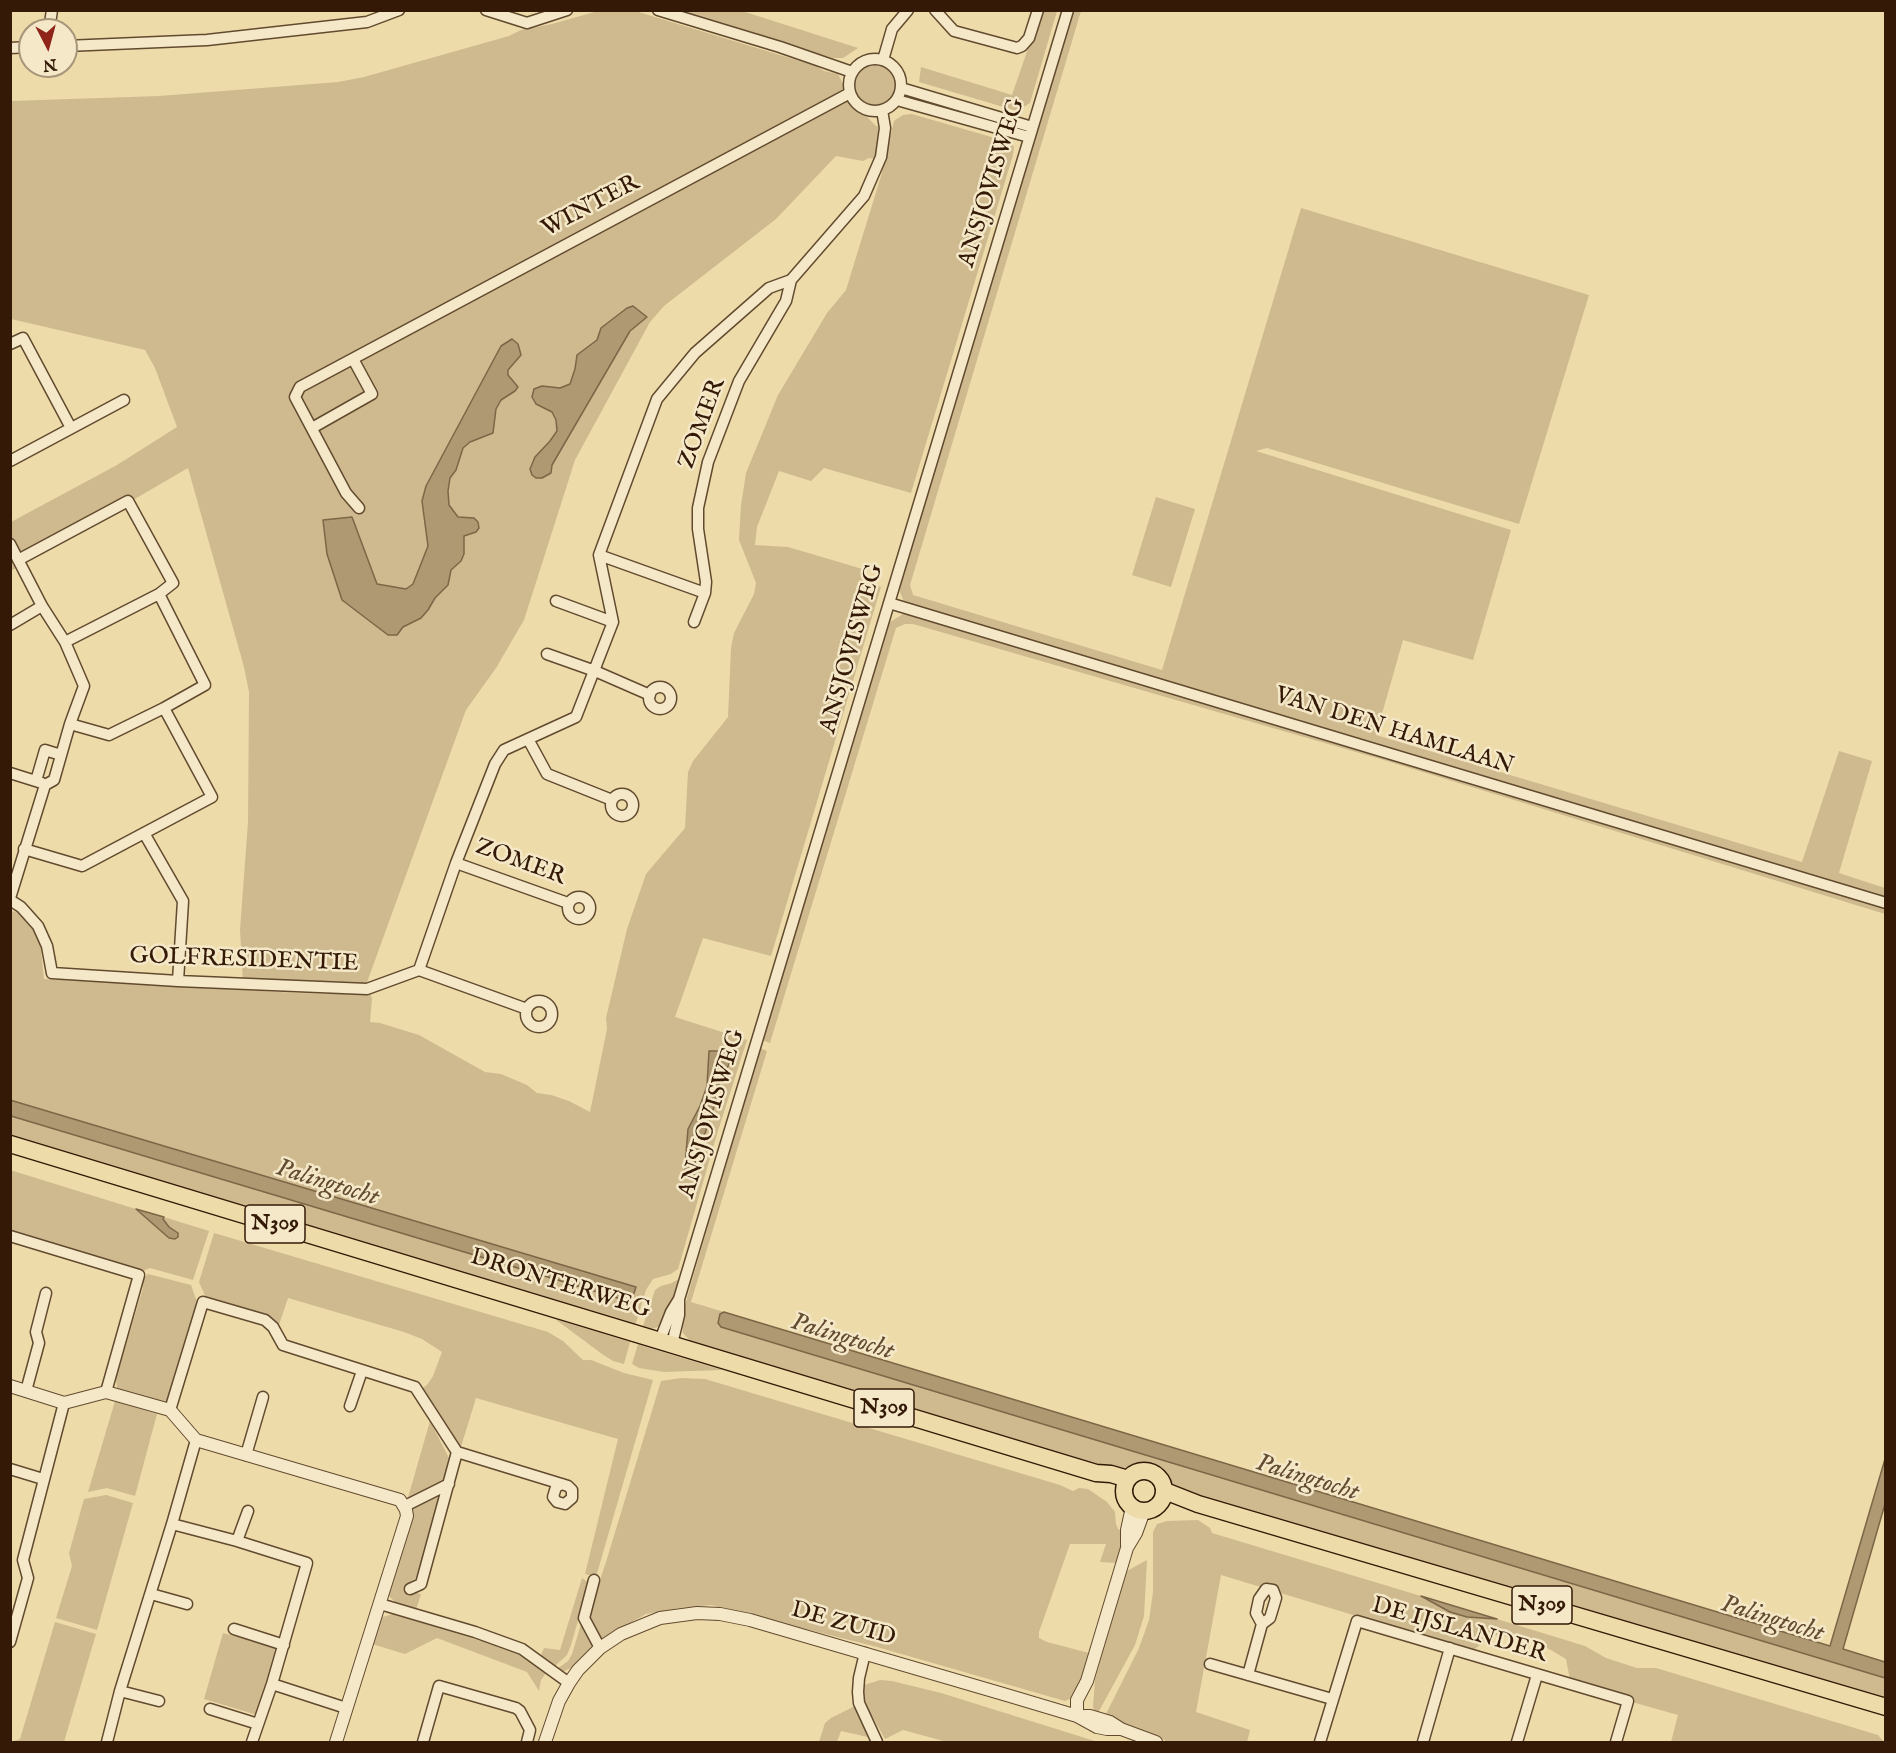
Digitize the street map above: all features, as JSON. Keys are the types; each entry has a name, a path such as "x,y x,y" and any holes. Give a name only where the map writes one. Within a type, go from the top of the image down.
{"main road":[{"name":"DRONTERWEG","path":"10,1144 1096,1473 1108,1482 1126,1485"},
{"path":"1138,1509 1126,1500 1126,1485 1138,1472 1151,1472 1161,1479 1163,1496"},
{"name":"N309","path":"1138,1509 1154,1509 1163,1496 1198,1504 1886,1707"}],"street":[{"path":"78,45 207,40 399,10"},
{"path":"486,10 527,23 567,10"},
{"path":"658,10 852,72"},
{"path":"883,60 892,29 908,10"},
{"path":"935,10 954,31 1017,48 1029,38 1038,10"},
{"name":"ANSJOVISWEG","path":"666,1342 671,1312 679,1299 1068,10"},
{"path":"873,58 883,60 896,69 901,78 897,100 882,110 872,111 862,108 854,101 850,93 849,82 852,72 863,61 873,58"},
{"path":"901,88 1031,132"},
{"name":"WINTER","path":"359,508 346,494 295,396 300,387 850,93"},
{"path":"897,100 1031,132"},
{"path":"527,1009 418,970 456,863 495,764 504,750 576,717 613,622 599,555 657,399 694,353 770,288 791,280 864,196 881,157 885,128 882,110"},
{"name":"ZOMER","path":"694,622 705,593 706,582 698,530 698,508 708,462 739,381 786,301 791,280"},
{"path":"10,344 23,338 71,428"},
{"path":"312,428 372,394 353,359"},
{"path":"10,461 124,400"},
{"path":"18,560 128,501 173,583 159,594 65,642"},
{"name":"GOLFRESIDENTIE","path":"10,544 42,606 65,642 84,686 54,780 40,783"},
{"path":"599,555 705,593"},
{"path":"70,724 110,735 205,685 159,594"},
{"path":"556,601 613,622"},
{"name":"VAN DEN HAMLAAN","path":"889,603 1886,903"},
{"path":"10,625 42,606"},
{"path":"547,654 650,694"},
{"path":"24,849 82,866 212,798 164,708"},
{"path":"528,739 547,774 612,800"},
{"name":"GOLFRESIDENTIE","path":"62,755 45,750 40,783 10,899 21,907 38,926 47,946 52,973 367,989 418,970"},
{"path":"10,773 40,783"},
{"path":"144,833 183,901 178,981"},
{"name":"ZOMER","path":"456,863 568,903"},
{"path":"10,1236 139,1275 106,1392"},
{"path":"26,1391 39,1343 36,1332 46,1293"},
{"path":"170,1410 203,1302 265,1320 273,1327 283,1345 415,1387 457,1452 562,1485"},
{"path":"350,1406 362,1371"},
{"path":"10,1386 64,1403 106,1392 170,1410 196,1440 400,1500 405,1506 406,1516 336,1743"},
{"path":"246,1455 263,1397"},
{"path":"10,1642 28,1578 23,1560 64,1403"},
{"path":"107,1743 120,1691 196,1440"},
{"path":"410,1588 421,1584 457,1452"},
{"path":"10,1469 43,1479"},
{"path":"405,1506 449,1484"},
{"path":"1077,1716 1085,1701 1087,1681 1127,1548 1136,1533 1138,1509"},
{"path":"237,1541 248,1511"},
{"path":"172,1524 307,1563 284,1645 252,1743"},
{"path":"594,1580 584,1618 600,1648"},
{"path":"151,1594 187,1605"},
{"path":"380,1604 475,1632 522,1649 569,1683"},
{"name":"DE ZUID","path":"545,1743 559,1701 569,1683 578,1670 600,1648 621,1634 660,1618 697,1613 720,1614 750,1620 1077,1716 1090,1716 1110,1722 1156,1743"},
{"name":"DE IJSLANDER","path":"1320,1743 1357,1621 1628,1701 1616,1743"},
{"path":"1248,1675 1262,1624"},
{"path":"234,1629 284,1645"},
{"path":"1423,1743 1450,1648"},
{"path":"865,1653 858,1692 860,1703 877,1743"},
{"path":"1210,1664 1332,1699"},
{"path":"1517,1743 1537,1675"},
{"path":"272,1684 346,1708"},
{"path":"423,1743 440,1686 516,1708 530,1730 527,1743"},
{"path":"120,1691 159,1701"},
{"path":"210,1709 258,1724"}],"shaded area":[{"path":"632,10 838,74 853,103 878,126 879,139 875,159 869,158 863,161 836,156 776,219 664,306 650,322 575,460 524,620 496,668 466,710 366,985 243,983 240,930 248,822 249,692 188,468 11,571 11,522 117,465 177,427 155,368 145,350 11,319 11,101 159,96 338,82 364,77 509,36 521,30 598,11"},
{"path":"670,11 742,11 858,48 843,58 833,58"},
{"path":"1041,11 1057,11 1030,103 1017,111 919,82 921,67 1012,95"},
{"path":"1072,11 1081,11 910,585 913,595 1162,670 1301,208 1589,295 1519,524 1267,448 1256,451 1511,530 1473,660 1403,640 1376,735 1802,862 1839,751 1872,761 1839,873 1885,888 1885,899 904,602 899,584"},
{"path":"875,64 890,70 896,85 890,100 875,106 860,100 854,85 860,70"},
{"path":"912,114 1012,143 1013,155 911,493 824,468 811,481 779,471 757,527 755,545 788,547 866,570 864,581 881,587 771,956 703,938 675,1017 747,1040 678,1269 671,1274 653,1279 646,1290 635,1326 11,1138 10,1116 631,1302 635,1287 11,1100 11,911 17,912 30,925 40,941 44,979 297,993 370,992 372,999 370,1022 419,1035 485,1072 501,1074 527,1085 537,1093 569,1101 590,1112 607,1029 606,1018 627,929 646,874 685,828 688,772 693,761 728,717 731,648 734,633 754,594 756,583 739,540 746,473 778,395 827,313 846,290 881,176 894,121 903,115","holes":["709,1051 732,1058 717,1089 711,1117 695,1161 696,1168 693,1177 683,1174 688,1129 707,1086"]},
{"path":"633,306 647,317 630,331 552,465 551,473 542,478 536,478 530,469 535,457 557,431 556,420 552,412 536,404 532,397 534,389 542,386 560,388 570,384 577,355 597,340 601,328"},
{"path":"512,339 518,344 521,355 508,370 508,375 518,387 501,400 496,409 493,433 470,442 463,448 456,470 450,478 449,505 458,517 474,518 479,528 476,532 464,536 464,554 461,561 451,570 448,585 435,598 428,610 421,618 403,627 397,635 388,635 342,600 327,554 323,520 352,517 377,584 406,589 413,584 428,546 422,501 426,486 501,346"},
{"path":"1156,497 1195,509 1171,587 1132,575"},
{"path":"903,614 1885,906 1885,914 1387,761 913,624 905,624 896,628 770,1043 762,1040 887,624"},
{"path":"760,1048 767,1051 691,1302 724,1312 720,1314 718,1322 721,1327 1885,1678 1885,1701 1176,1490 1158,1470 1152,1467 1117,1472 691,1342 683,1333 682,1317"},
{"path":"709,1051 721,1051 730,1054 732,1058 717,1089 711,1117 695,1160 696,1168 693,1177 684,1177 688,1129 707,1086"},
{"path":"10,1100 636,1287 631,1302 11,1116"},
{"path":"10,1170 136,1209 164,1234 169,1227 162,1219 164,1217 209,1231 193,1280 150,1268 143,1271 138,1270 11,1231"},
{"path":"136,1209 164,1217 169,1227 178,1233 178,1237 169,1238"},
{"path":"214,1233 548,1332 563,1341 583,1360 591,1360 624,1373 653,1380 596,1577 585,1574 618,1439 476,1398 460,1450 421,1389 433,1376 442,1352 422,1339 404,1332 288,1298 278,1328 270,1319 255,1311 214,1301 208,1302 199,1282"},
{"path":"148,1274 191,1285 198,1305 170,1401 158,1402 117,1389 116,1378 143,1288 143,1279"},
{"path":"682,1277 666,1319 661,1326 648,1330 642,1329 655,1290"},
{"path":"724,1312 1830,1646 1885,1459 1885,1504 1843,1649 1885,1662 1885,1678 721,1327 718,1323 720,1314"},
{"path":"555,1319 630,1342 624,1364 613,1361 602,1354"},
{"path":"638,1344 722,1370 664,1372 639,1368 632,1364"},
{"path":"681,1378 705,1379 1060,1485 1073,1491 1079,1488 1088,1489 1107,1502 1115,1512 1118,1529 1126,1533 1117,1563 1100,1562 1106,1544 1070,1544 1039,1632 1039,1638 1047,1642 1089,1653 1077,1692 1065,1701 877,1647 711,1605 646,1614 612,1633 602,1642 587,1618 661,1381"},
{"path":"115,1401 157,1414 135,1496 107,1488 88,1492"},
{"path":"430,1421 451,1462 447,1478 407,1501"},
{"path":"443,1492 420,1576 411,1581 409,1591 421,1594 416,1610 398,1605 387,1594 411,1509"},
{"path":"106,1495 133,1503 97,1630 56,1618 72,1566 69,1553 84,1499"},
{"path":"1198,1520 1210,1528 1212,1533 1421,1596 1450,1612 1467,1617 1497,1619 1585,1646 1606,1658 1637,1668 1656,1668 1878,1735 1884,1742 1671,1742 1678,1715 1632,1702 1633,1699 1570,1680 1566,1659 1522,1638 1493,1635 1472,1651 1221,1575 1196,1712 1250,1730 1247,1742 1167,1742 1160,1737 1105,1716 1139,1648 1149,1620 1153,1592 1153,1532 1157,1524 1167,1521"},
{"path":"1147,1560 1144,1616 1135,1645 1098,1713 1094,1712 1095,1680 1124,1576 1127,1571"},
{"path":"582,1578 589,1583 571,1645 567,1655 555,1666 541,1655 544,1648 560,1650"},
{"path":"1421,1596 1497,1619 1467,1617 1450,1612"},
{"path":"393,1614 520,1655 546,1673 541,1680 539,1691 527,1672 437,1638 405,1654 372,1644 379,1618"},
{"path":"55,1622 96,1634 64,1742 11,1742 20,1739"},
{"path":"581,1624 585,1626 594,1646 573,1667 562,1672 557,1669 568,1661 572,1654"},
{"path":"223,1633 276,1647 257,1715 204,1699"},
{"path":"880,1680 941,1693 1098,1742 947,1742 903,1730 885,1739 866,1705 863,1691 864,1685"},
{"path":"855,1706 872,1738 841,1731 837,1742 819,1742 825,1723"}],"water label":[{"name":"Palingtocht","path":"327,1184"},
{"name":"Palingtocht","path":"842,1338"},
{"name":"Palingtocht","path":"1307,1479"},
{"name":"Palingtocht","path":"1772,1620"}]}
